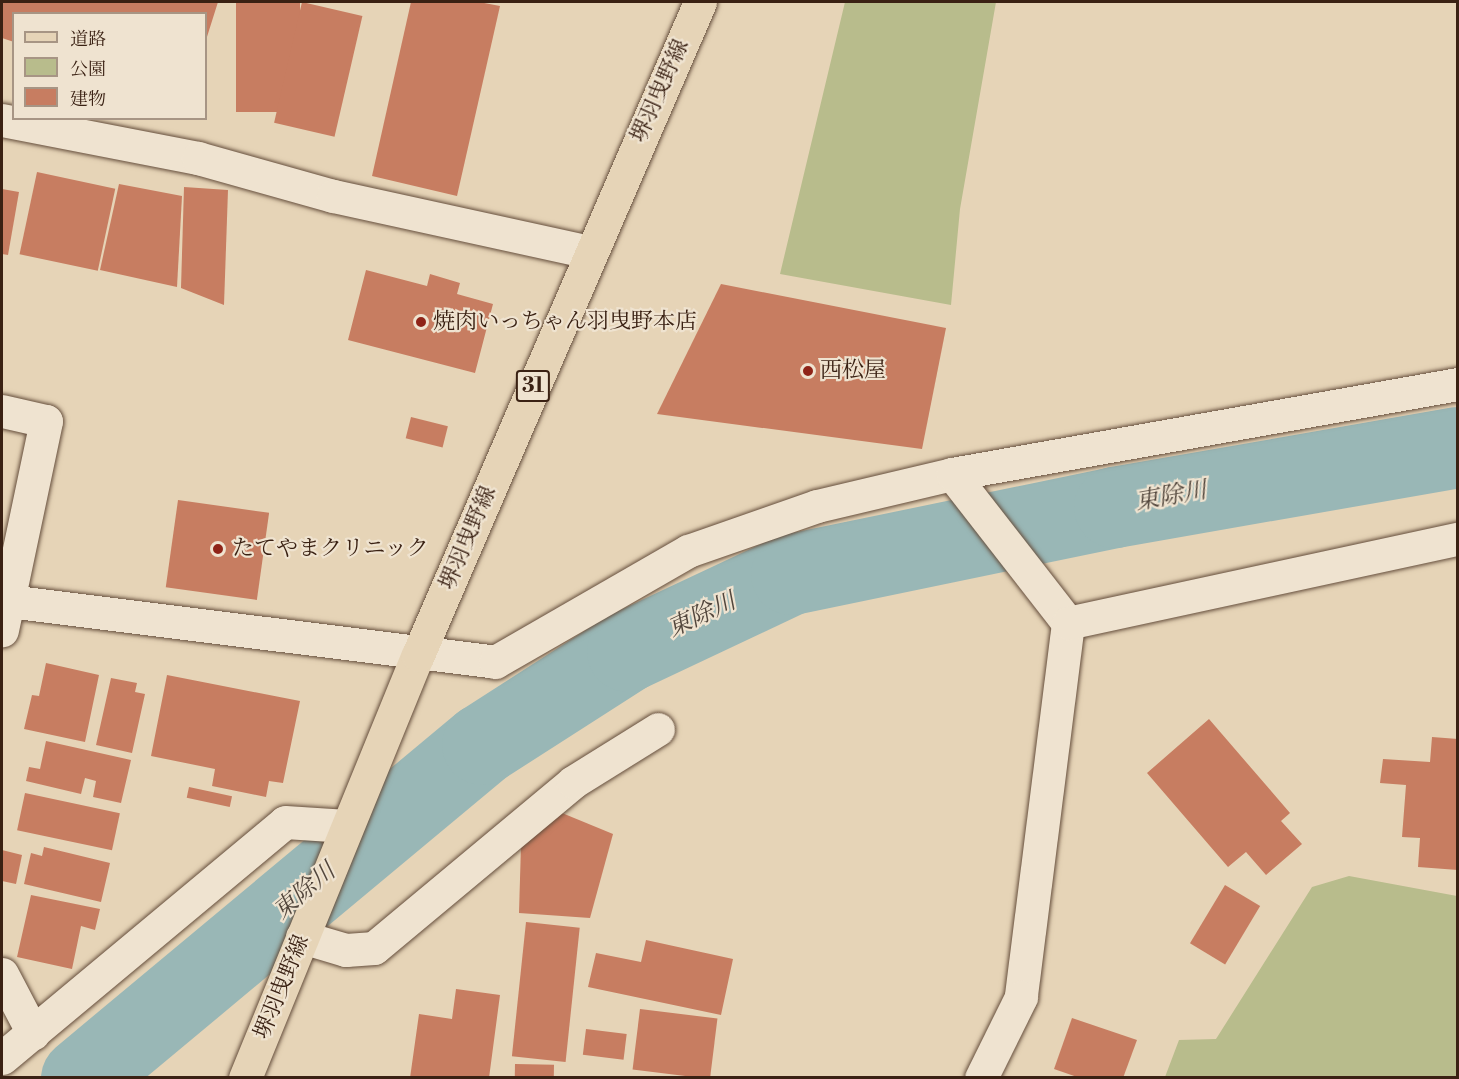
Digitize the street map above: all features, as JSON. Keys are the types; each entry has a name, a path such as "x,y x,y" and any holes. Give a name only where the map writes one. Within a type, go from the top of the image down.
{"main road":[{"name":"堺羽曳野線","path":"245,1077 418,655 590,252 700,2"}],"street":[{"path":"2,120 198,158 333,196 590,252"},
{"path":"2,411 46,421 5,615 495,662 688,550 818,506 952,474 1458,384"},
{"path":"952,474 1068,623 1021,997 981,1077"},
{"path":"1068,623 1458,539"},
{"path":"302,937 345,950 374,948 573,782 658,729"},
{"path":"2,1058 285,822 347,826"},
{"path":"2,974 33,1033"}],"green space":[{"path":"845,2 996,2 960,209 951,305 780,274"},
{"path":"1349,876 1457,896 1457,1077 1165,1077 1179,1040 1216,1039 1312,887"}],"building":[{"path":"2,2 218,2 207,37 207,12 12,12 12,41 2,38"},
{"path":"236,2 300,2 300,112 236,112"},
{"path":"302,2 362,16 335,137 274,123"},
{"path":"411,2 479,2 500,6 457,196 372,176"},
{"path":"37,172 115,189 98,271 20,254"},
{"path":"119,184 182,196 177,287 100,270"},
{"path":"184,187 228,190 224,305 181,288"},
{"path":"2,189 19,192 8,255 2,254"},
{"name":"焼肉いっちゃん羽曳野本店","path":"366,270 427,286 430,274 460,283 457,294 493,304 475,373 348,340"},
{"name":"西松屋","path":"721,284 946,328 922,449 657,414"},
{"path":"411,417 448,426 443,448 406,438"},
{"name":"たてやまクリニック","path":"178,500 269,513 257,600 166,587"},
{"path":"46,663 99,675 85,742 24,729 32,695 39,696"},
{"path":"167,675 300,701 283,783 269,781 266,797 212,786 215,769 151,756"},
{"path":"111,678 137,683 135,692 145,694 132,753 96,745"},
{"path":"1209,719 1290,813 1281,821 1302,844 1266,875 1246,852 1228,867 1147,773"},
{"path":"1432,737 1458,739 1458,870 1418,867 1420,838 1402,837 1406,785 1380,783 1383,759 1430,762"},
{"path":"46,741 131,760 121,803 93,797 96,781 85,778 81,794 26,781 29,767 40,769"},
{"path":"189,787 232,796 230,807 187,798"},
{"path":"25,793 120,813 112,850 17,830"},
{"path":"562,813 613,834 590,918 519,913 521,845"},
{"path":"44,847 110,863 101,902 24,884 31,853 42,856"},
{"path":"2,850 22,855 16,884 2,881"},
{"path":"1225,885 1260,906 1225,964 1190,943"},
{"path":"31,895 100,909 95,930 81,926 72,969 17,957"},
{"path":"526,922 580,928 566,1062 512,1056"},
{"path":"646,940 733,959 721,1015 588,987 596,953 641,962"},
{"path":"456,989 500,995 489,1078 410,1078 419,1014 452,1019"},
{"path":"640,1009 717,1019 710,1078 633,1070"},
{"path":"1072,1018 1137,1040 1123,1078 1080,1078 1054,1069"},
{"path":"586,1029 627,1034 624,1060 583,1055"},
{"path":"515,1064 554,1065 554,1078 515,1078"}],"waterway":[{"name":"東除川","path":"81,1078 482,744 627,651 791,574 1114,507 1458,447"}],"place":[{"name":"焼肉いっちゃん羽曳野本店","path":"421,322"},
{"name":"西松屋","path":"808,371"},
{"name":"たてやまクリニック","path":"218,549"}]}
